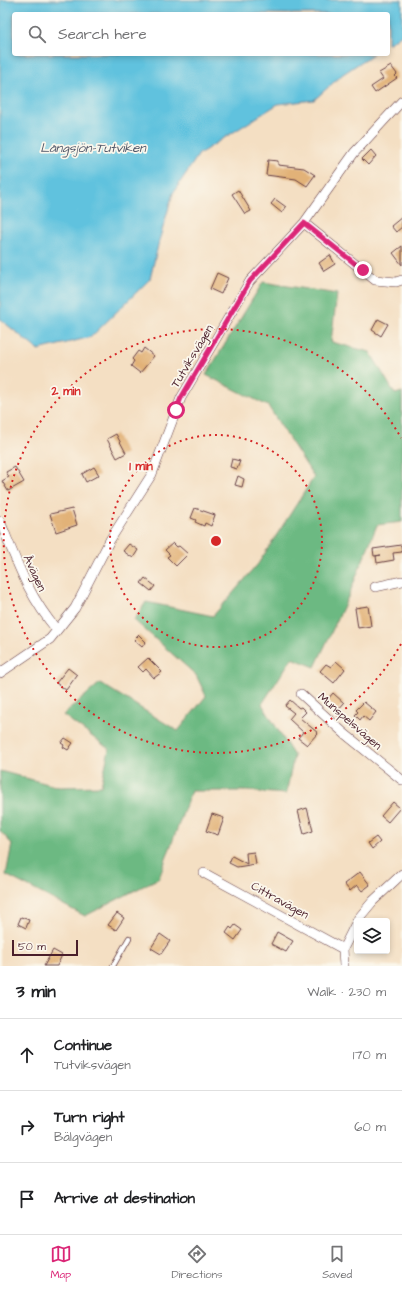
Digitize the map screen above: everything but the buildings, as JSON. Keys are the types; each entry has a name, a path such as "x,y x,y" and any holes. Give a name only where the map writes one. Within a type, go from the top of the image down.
{"street":[{"name":"Tutviksvägen","path":"0,673 50,639 75,608 110,540 152,474 181,398 250,281 304,223 354,153 402,101"},
{"path":"304,223 375,280 396,282 402,280"},
{"name":"Åvägen","path":"0,521 28,589 43,613 57,630"},
{"path":"375,587 402,581"},
{"name":"Munspelsvägen","path":"301,694 345,734 402,780"},
{"name":"Cittravägen","path":"204,873 343,949"},
{"path":"344,966 343,949 358,919 373,901 402,874"}],"lane":[{"path":"113,966 129,938"}],"green space":[{"path":"263,282 337,294 331,342 370,352 395,394 402,392 402,522 377,525 348,597 315,667 292,658 262,704 294,756 286,794 247,791 191,791 159,878 85,916 6,875 12,844 0,831 0,771 59,787 101,786 109,749 63,715 100,683 178,731 206,696 196,675 134,620 146,602 213,616 258,564 314,477 268,406 206,375"}],"water":[{"name":"Långsjön-Tutviken","path":"0,0 402,0 402,34 390,43 390,12 12,12 12,56 370,56 343,74 314,100 278,104 199,154 173,193 150,279 91,337 38,350 0,319"}],"route":[{"path":"176,410 181,398 250,281 304,223 363,270"}]}
